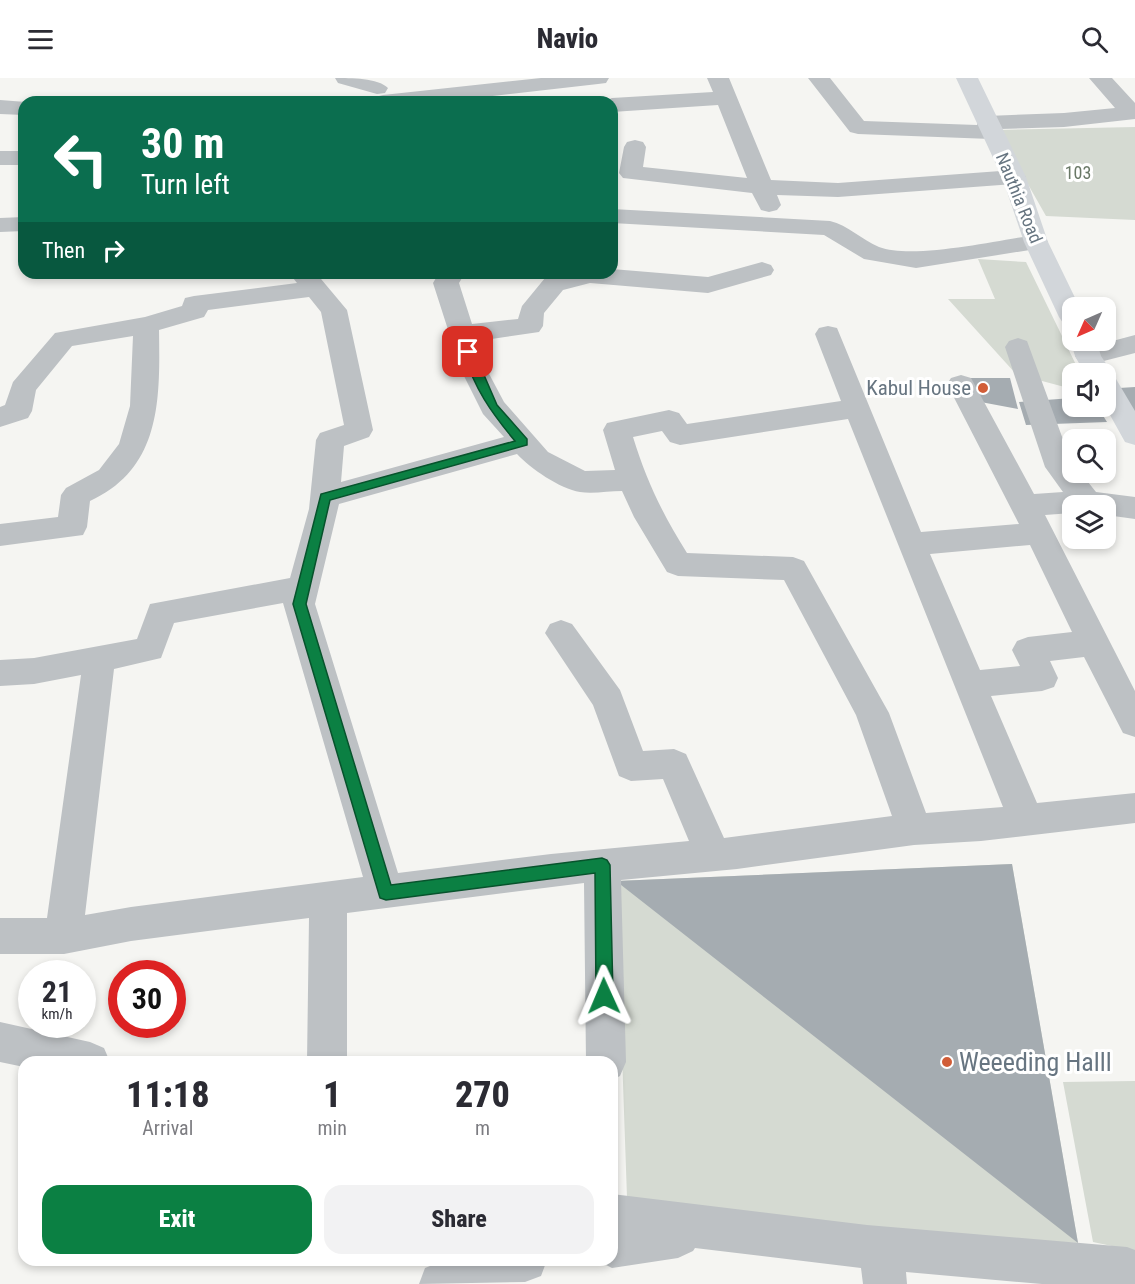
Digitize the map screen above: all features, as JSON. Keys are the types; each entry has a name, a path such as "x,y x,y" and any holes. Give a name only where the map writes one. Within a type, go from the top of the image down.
{"main road":[{"name":"Nauthia Road","path":"967,78 1014,177 1036,242 1062,297"},
{"path":"1116,402 1135,435"}],"street":[{"path":"346,78 378,92 598,78"},
{"path":"819,78 858,127 989,128 1134,113"},
{"path":"1100,78 1134,113"},
{"path":"618,104 722,88 777,226"},
{"path":"0,107 18,108"},
{"path":"634,147 631,173 762,187 838,189 1014,177"},
{"path":"0,158 18,158"},
{"path":"618,216 830,228 873,254 916,260 1036,242"},
{"path":"0,225 18,224"},
{"path":"618,277 708,285 762,270"},
{"path":"448,279 446,283 474,370 493,407 538,459 581,482 632,480"},
{"path":"462,334 530,326 531,312 554,284 574,279"},
{"path":"0,417 18,411 23,388 64,339 146,325 195,311 194,304 308,281 334,310 359,430 330,440 325,497 299,604 386,893"},
{"path":"0,535 72,526 76,495 107,479 130,453 146,406 146,325"},
{"path":"828,334 911,544 1026,820"},
{"path":"1116,334 1135,334"},
{"path":"1090,357 1135,344"},
{"path":"1018,347 1059,467 1082,495"},
{"path":"961,384 1135,723"},
{"path":"858,408 680,435 669,420 617,430 632,480 649,518 678,564 793,570 872,713 914,829"},
{"path":"325,497 523,442"},
{"path":"1025,505 1062,503"},
{"path":"1116,505 1135,508"},
{"path":"911,544 1039,533"},
{"path":"0,673 34,671 150,649 161,613 303,588"},
{"path":"561,633 608,700 631,766 674,764 713,855"},
{"path":"969,684 1042,678 1028,650 1093,643"},
{"path":"64,936 99,659"},
{"path":"0,936 64,936 131,924 602,865 713,855 914,829 1135,808"},
{"path":"602,865 606,1056"},
{"path":"327,1056 328,900"},
{"path":"0,1042 63,1056"},
{"path":"618,1217 718,1229 883,1266 1127,1269 1135,1272"},
{"path":"618,1245 718,1229"},
{"path":"441,1284 485,1266"}],"green space":[{"name":"103","path":"1135,127 1135,220 1046,216 997,130"},
{"path":"978,259 1026,262 1062,336 1062,351 1069,351 1075,363 1062,363 1062,386 1016,374 948,299 995,299"},
{"path":"1012,864 1078,1243 893,1233 627,1198 616,881"},
{"path":"1135,1081 1135,1251 1093,1242 1063,1082"}],"building":[{"name":"Kabul House","path":"953,378 1010,378 1018,409 954,397"},
{"path":"1135,387 1135,420 1119,388"},
{"path":"1062,399 1062,417 1104,417 1107,422 1026,425 1019,402"},
{"name":"Weeeding Halll","path":"1012,864 1078,1243 616,881"}],"place":[{"name":"Kabul House","path":"983,388"},
{"name":"Weeeding Halll","path":"947,1062"}],"route":[{"path":"468,352 474,370 493,407 523,442 325,497 324,509 299,604 386,893 602,865 604,996"}]}
